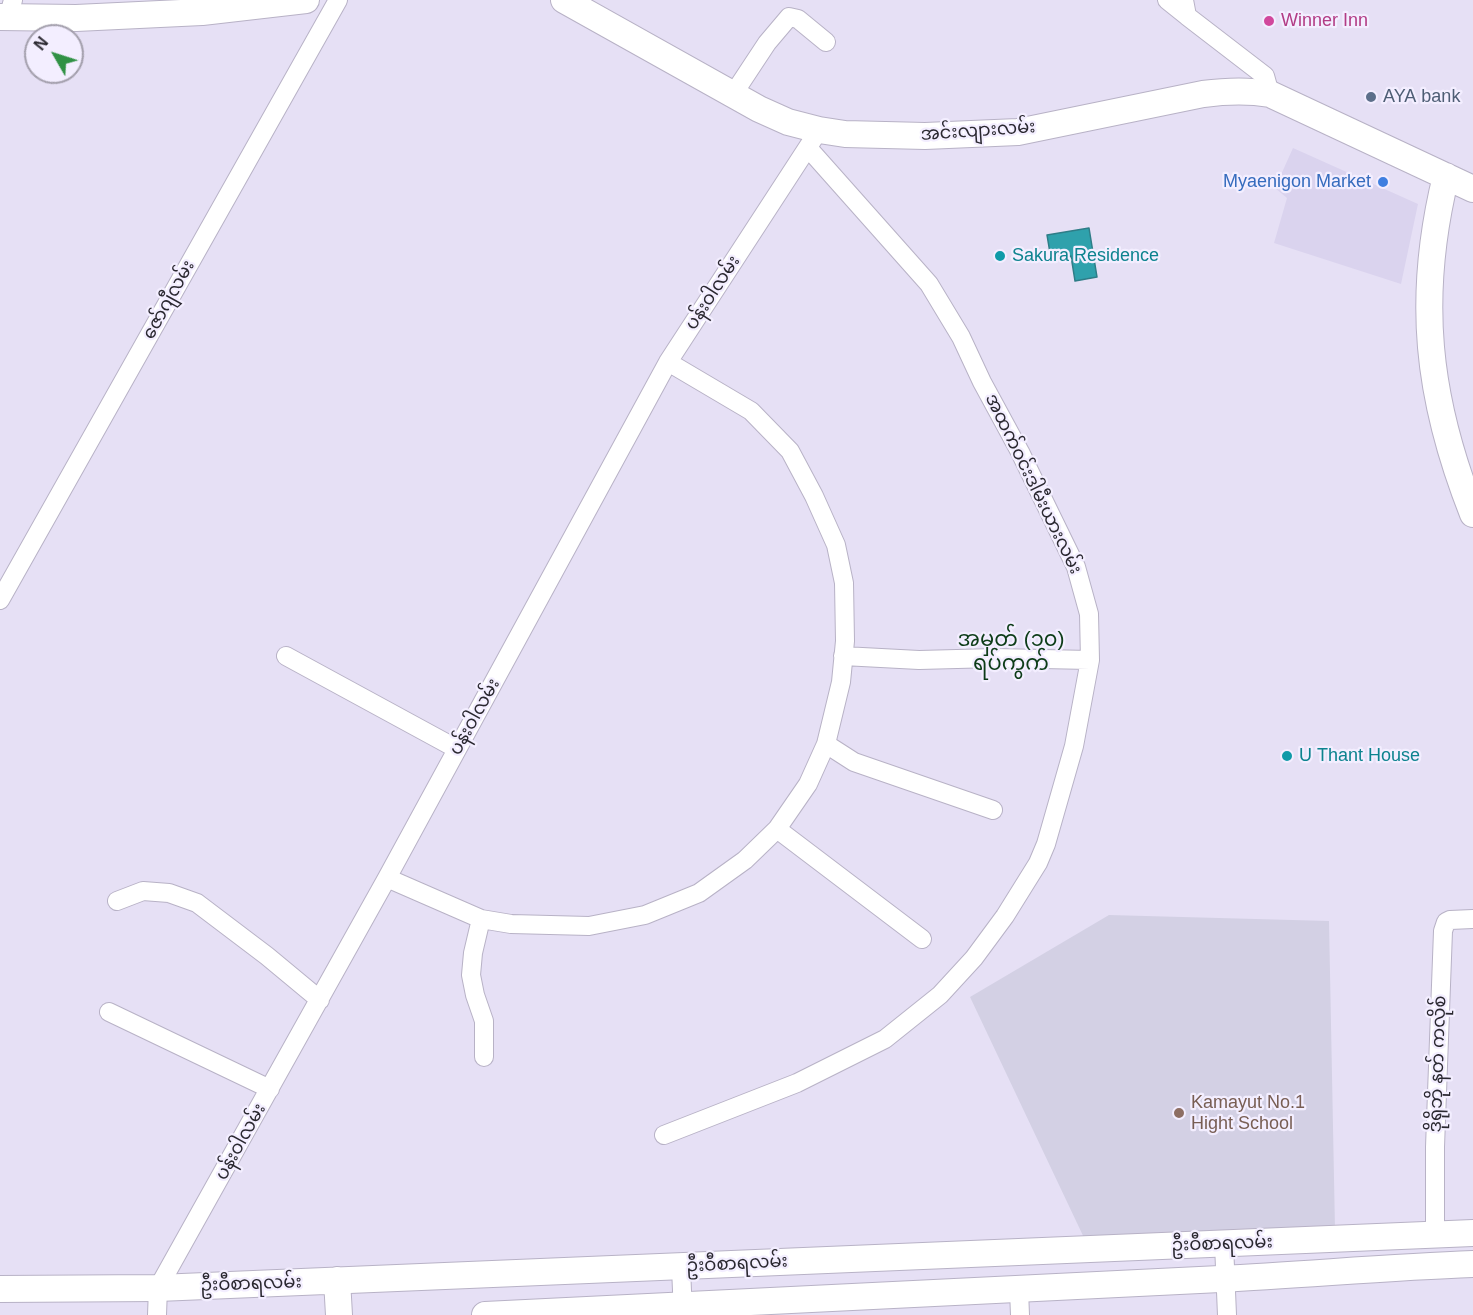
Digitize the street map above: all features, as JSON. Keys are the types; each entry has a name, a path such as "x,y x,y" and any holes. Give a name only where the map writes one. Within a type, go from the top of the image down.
{"main road":[{"path":"7,12 76,18 202,6 306,0"},
{"name":"အင်းလျားလမ်း","path":"564,0 732,96 788,122 814,140 845,134 925,136 1018,132 1233,90 1270,94 1473,189"},
{"path":"1446,176 1436,219 1430,271 1429,329 1432,368 1455,468 1473,514"},
{"name":"ဦးဝီစာရလမ်း","path":"0,1290 158,1288 1473,1233"},
{"path":"1397,1237 1399,1267"},
{"path":"1031,1289 1041,1252"},
{"path":"870,1258 873,1298"},
{"name":"ဦးဝီစာရလမ်း","path":"496,1315 682,1310 1473,1264"},
{"path":"496,1315 507,1273"},
{"path":"337,1280 339,1315"}],"street":[{"name":"ဇော်ဂျီလမ်း","path":"0,600 338,0"},
{"path":"1167,0 1186,8 1265,76 1270,94"},
{"path":"732,96 767,43 789,17 798,19 826,42"},
{"name":"ပန်းဝါလမ်း","path":"157,1315 158,1288 320,1000 668,362 814,140"},
{"name":"အထက်ဝင်းဒါမီးယားလမ်း","path":"664,1135 797,1083 885,1039 940,995 975,957 1005,916 1038,863 1046,844 1074,746 1090,660 1089,614 1076,567 961,337 929,284 814,140"},
{"path":"387,878 481,919 512,924 589,926 645,915 699,893 746,860 777,829 808,784 826,744 841,682 844,583 836,545 790,451 751,411 668,362"},
{"path":"286,656 457,749"},
{"path":"843,656 919,660 995,658 1090,660"},
{"path":"826,744 854,762 993,810"},
{"path":"777,829 922,939"},
{"path":"117,901 143,891 169,893 197,903 320,1000"},
{"path":"481,919 473,953 471,975 484,1020 484,1057"},
{"name":"ဒိုရိုဘို နတ် ကလိုစ်","path":"1435,1234 1435,1147 1443,931 1446,922 1450,920 1473,919"},
{"path":"109,1012 270,1089"},
{"path":"1224,1244 1227,1315"},
{"path":"681,1267 682,1310"},
{"path":"1020,1315 1031,1289"}],"shaded area":[{"path":"1293,148 1418,204 1401,284 1274,243 1287,198 1275,188"},
{"name":"Kamayut No.1 Hight School","path":"1109,915 1329,921 1335,1229 1086,1242 970,997"}],"water":[{"path":"1089,228 1097,277 1075,281 1071,256 1051,259 1047,235"}],"place":[{"name":"Winner Inn","path":"1269,21"},
{"name":"AYA bank","path":"1371,97"},
{"name":"Myaenigon Market","path":"1383,182"},
{"name":"Sakura Residence","path":"1000,256"},
{"name":"U Thant House","path":"1287,756"},
{"name":"Kamayut No.1 Hight School","path":"1179,1113"}],"district":[{"name":"အမှတ် (၁၀) ရပ်ကွက်","path":"1011,652"}]}
